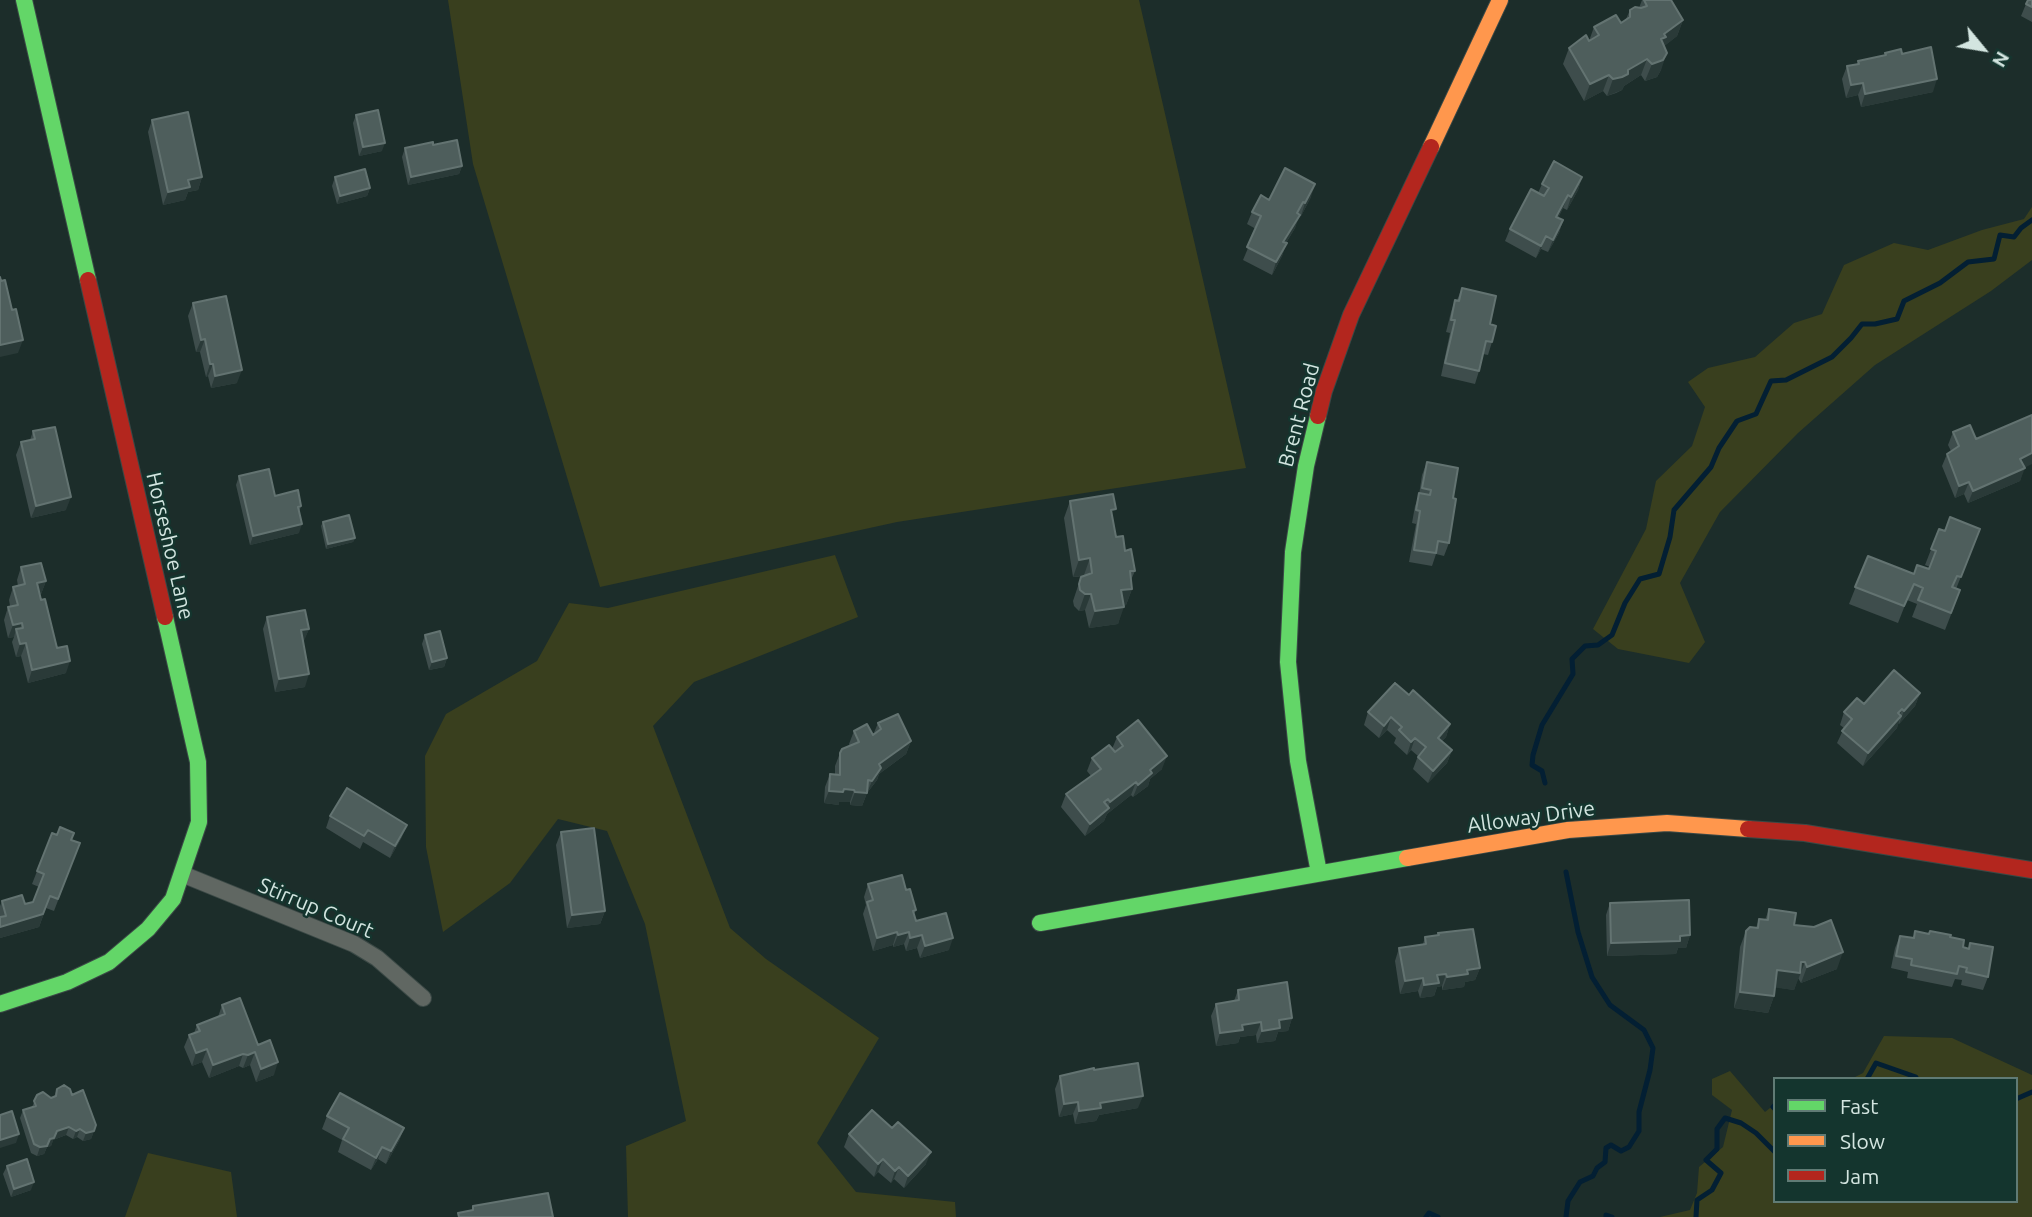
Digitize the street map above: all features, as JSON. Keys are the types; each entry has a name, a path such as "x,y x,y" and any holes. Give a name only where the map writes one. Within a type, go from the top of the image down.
{"street":[{"name":"Horseshoe Lane","path":"0,1004 67,982 109,962 148,929 173,899 199,822 198,762 24,0"},
{"name":"Brent Road","path":"1319,873 1298,761 1288,662 1293,552 1306,466 1324,391 1351,315 1500,0"},
{"name":"Alloway Drive","path":"1040,923 1568,830 1667,823 1805,833 2032,870"},
{"name":"Stirrup Court","path":"181,874 354,944 377,957 423,998"}],"green space":[{"path":"448,0 1139,0 1246,468 897,522 600,587 473,164"},
{"path":"2032,207 2032,260 1991,291 1875,365 1798,433 1720,512 1680,583 1705,642 1689,663 1618,649 1593,629 1646,529 1656,481 1692,446 1705,407 1688,382 1708,368 1755,357 1794,323 1822,314 1844,265 1894,243 1928,250 1982,230 2024,219"},
{"path":"835,555 858,617 694,682 653,726 730,928 766,959 879,1038 817,1143 856,1192 955,1202 956,1217 628,1217 626,1146 686,1121 645,924 607,831 558,819 510,883 443,932 426,847 425,756 446,714 537,661 569,603 608,608"},
{"path":"1884,1036 1952,1038 2032,1075 2032,1217 1660,1217 1690,1210 1697,1193 1699,1167 1723,1147 1732,1110 1712,1095 1712,1079 1730,1071 1765,1112 1773,1106 1773,1203 2018,1203 2018,1077 1855,1077 1863,1073"},
{"path":"148,1153 231,1172 237,1217 125,1217"}],"building":[{"path":"1644,0 1671,0 1683,20 1661,39 1667,53 1663,60 1652,64 1647,59 1628,70 1628,74 1622,77 1613,79 1609,75 1590,84 1569,48 1586,35 1589,41 1599,35 1594,27 1616,15 1621,23 1630,17 1630,10 1647,6"},
{"path":"1931,47 1937,79 1865,94 1863,83 1851,85 1847,66 1901,49 1902,54"},
{"path":"378,110 385,143 363,147 356,115"},
{"path":"188,112 202,177 188,180 190,187 168,192 152,120"},
{"path":"457,140 462,166 411,177 405,148"},
{"path":"1554,161 1582,177 1556,217 1563,220 1553,240 1546,236 1541,246 1510,229 1531,189 1544,196 1549,188 1542,184"},
{"path":"1285,168 1315,184 1297,213 1300,215 1283,242 1287,243 1276,262 1247,247 1261,216 1252,212 1261,195 1269,200"},
{"path":"365,169 370,188 340,196 335,177"},
{"path":"0,277 1,281 5,280 12,310 16,309 23,340 0,345"},
{"path":"1462,288 1496,296 1490,324 1496,326 1492,342 1486,341 1479,371 1445,363 1455,320 1451,320 1455,300 1459,301"},
{"path":"226,296 242,370 215,376 205,339 201,340 193,303"},
{"path":"2032,415 2032,453 2020,459 2025,468 1973,491 1969,482 1959,486 1947,454 1959,446 1953,432 1970,425 1976,439"},
{"path":"55,427 71,497 36,506 21,442 35,439 33,431"},
{"path":"1427,462 1458,468 1449,543 1438,541 1436,553 1414,550 1420,511 1416,510 1419,493 1430,495 1431,490 1422,488"},
{"path":"269,469 275,496 298,490 302,524 253,536 239,476"},
{"path":"1113,494 1116,509 1111,510 1116,537 1123,536 1125,551 1131,549 1135,571 1130,571 1132,589 1121,590 1124,607 1095,611 1091,594 1080,590 1081,577 1092,573 1090,558 1079,560 1070,501"},
{"path":"349,515 355,538 328,544 323,522"},
{"path":"1950,517 1980,529 1961,577 1957,576 1952,587 1960,590 1951,613 1918,600 1923,588 1914,584 1904,606 1855,587 1868,556 1914,574 1917,565 1929,569 1936,551 1931,549 1939,529 1945,531"},
{"path":"41,563 46,581 37,583 41,600 45,599 57,648 67,646 70,661 32,670 26,643 20,644 16,629 23,628 22,623 13,625 8,607 18,605 13,587 25,584 21,567"},
{"path":"305,610 309,629 301,630 309,674 279,679 267,617"},
{"path":"440,631 447,658 432,662 425,635"},
{"path":"1894,670 1920,693 1904,711 1902,709 1898,713 1901,716 1868,753 1842,731 1852,719 1844,712 1857,698 1864,704"},
{"path":"1395,683 1409,695 1413,690 1450,724 1438,738 1452,750 1433,771 1418,757 1426,747 1415,738 1411,742 1399,730 1402,727 1391,717 1384,726 1368,712"},
{"path":"898,714 911,741 879,764 881,768 872,781 868,780 867,793 844,789 843,792 829,791 830,774 840,775 842,749 859,742 854,731 867,724 873,735 881,729 878,723"},
{"path":"1138,720 1167,756 1150,770 1152,773 1138,785 1136,782 1110,802 1108,799 1104,802 1109,808 1090,824 1066,794 1101,769 1092,758 1109,745 1115,752 1123,746 1117,737"},
{"path":"347,788 407,825 395,846 368,830 364,836 330,816"},
{"path":"60,827 74,833 71,840 80,843 58,899 50,896 43,914 0,927 0,917 6,916 2,901 22,895 25,904 33,902 44,874 37,871 52,833 57,835"},
{"path":"594,828 605,911 572,915 561,832"},
{"path":"902,875 906,890 910,889 916,921 946,913 953,938 925,946 922,935 910,938 909,932 898,935 897,932 877,938 867,902 873,900 868,884"},
{"path":"1689,900 1690,935 1680,936 1680,941 1611,943 1610,903"},
{"path":"1769,909 1796,913 1794,925 1814,927 1831,920 1843,952 1807,967 1805,962 1801,962 1800,973 1777,970 1774,996 1740,992 1746,931 1750,927 1758,928 1759,919 1768,920"},
{"path":"1473,929 1480,968 1467,970 1468,974 1447,977 1446,974 1437,975 1439,983 1424,985 1423,978 1405,981 1399,948 1426,944 1425,937 1439,935 1438,933"},
{"path":"1915,931 1951,935 1950,937 1964,940 1963,947 1969,949 1970,943 1993,947 1988,977 1966,972 1967,968 1959,966 1957,974 1911,965 1912,959 1896,956 1900,936 1914,938"},
{"path":"1287,982 1292,1018 1279,1020 1280,1028 1262,1031 1261,1022 1242,1025 1243,1030 1220,1033 1216,1004 1239,1000 1238,990"},
{"path":"240,998 258,1045 270,1040 278,1062 261,1069 255,1052 213,1065 207,1049 196,1053 189,1035 200,1031 197,1025 225,1014 222,1005"},
{"path":"1138,1063 1143,1096 1100,1103 1101,1108 1079,1111 1078,1102 1064,1104 1060,1076 1094,1068"},
{"path":"64,1085 70,1089 72,1095 83,1090 96,1125 94,1131 86,1133 69,1127 57,1131 47,1146 40,1147 34,1144 23,1110 36,1106 34,1101 37,1095 43,1092 51,1098 56,1096 57,1089"},
{"path":"340,1093 404,1128 391,1151 382,1147 376,1158 343,1139 349,1128 327,1116"},
{"path":"872,1110 892,1128 898,1122 931,1152 908,1176 899,1167 895,1171 883,1159 878,1164 849,1134"},
{"path":"12,1111 19,1134 0,1140 0,1115"},
{"path":"27,1159 34,1182 14,1189 7,1166"},
{"path":"548,1193 553,1217 459,1217 458,1213 473,1210 473,1206"}],"waterway":[{"path":"1545,783 1542,771 1532,765 1533,755 1542,725 1573,674 1572,659 1585,646 1598,645 1612,635 1625,603 1640,579 1659,574 1670,537 1674,510 1711,467 1719,448 1737,421 1756,414 1771,381 1786,380 1832,357 1862,324 1897,319 1904,301 1940,283 1968,262 1994,259 2000,235 2014,237 2032,220"},
{"path":"1566,872 1578,932 1592,977 1610,1005 1644,1030 1653,1048 1639,1112 1639,1131 1629,1147 1621,1151 1611,1145 1606,1148 1605,1162 1597,1168 1593,1176 1580,1182 1568,1201 1566,1217"},
{"path":"1868,1077 1876,1063 1916,1077"},
{"path":"2018,1098 2032,1092"},
{"path":"1696,1217 1697,1200 1712,1190 1721,1173 1706,1160 1717,1149 1717,1129 1725,1118 1741,1123 1773,1150"},
{"path":"1426,1217 1429,1213 1438,1217"},
{"path":"1606,1217 1612,1217"}],"traffic: fast":[{"path":"24,0 88,280"},
{"path":"1318,416 1306,466 1293,552 1288,662 1298,761 1319,873"},
{"path":"0,1004 67,982 109,962 148,929 173,899 199,822 198,762 165,617"},
{"path":"1040,923 1407,858"}],"traffic: slow":[{"path":"1431,147 1500,0"},
{"path":"1407,858 1568,830 1667,823 1748,829"}],"traffic: jam":[{"path":"1318,416 1351,315 1431,147"},
{"path":"88,280 165,617"},
{"path":"1748,829 1805,833 2032,870"}]}
